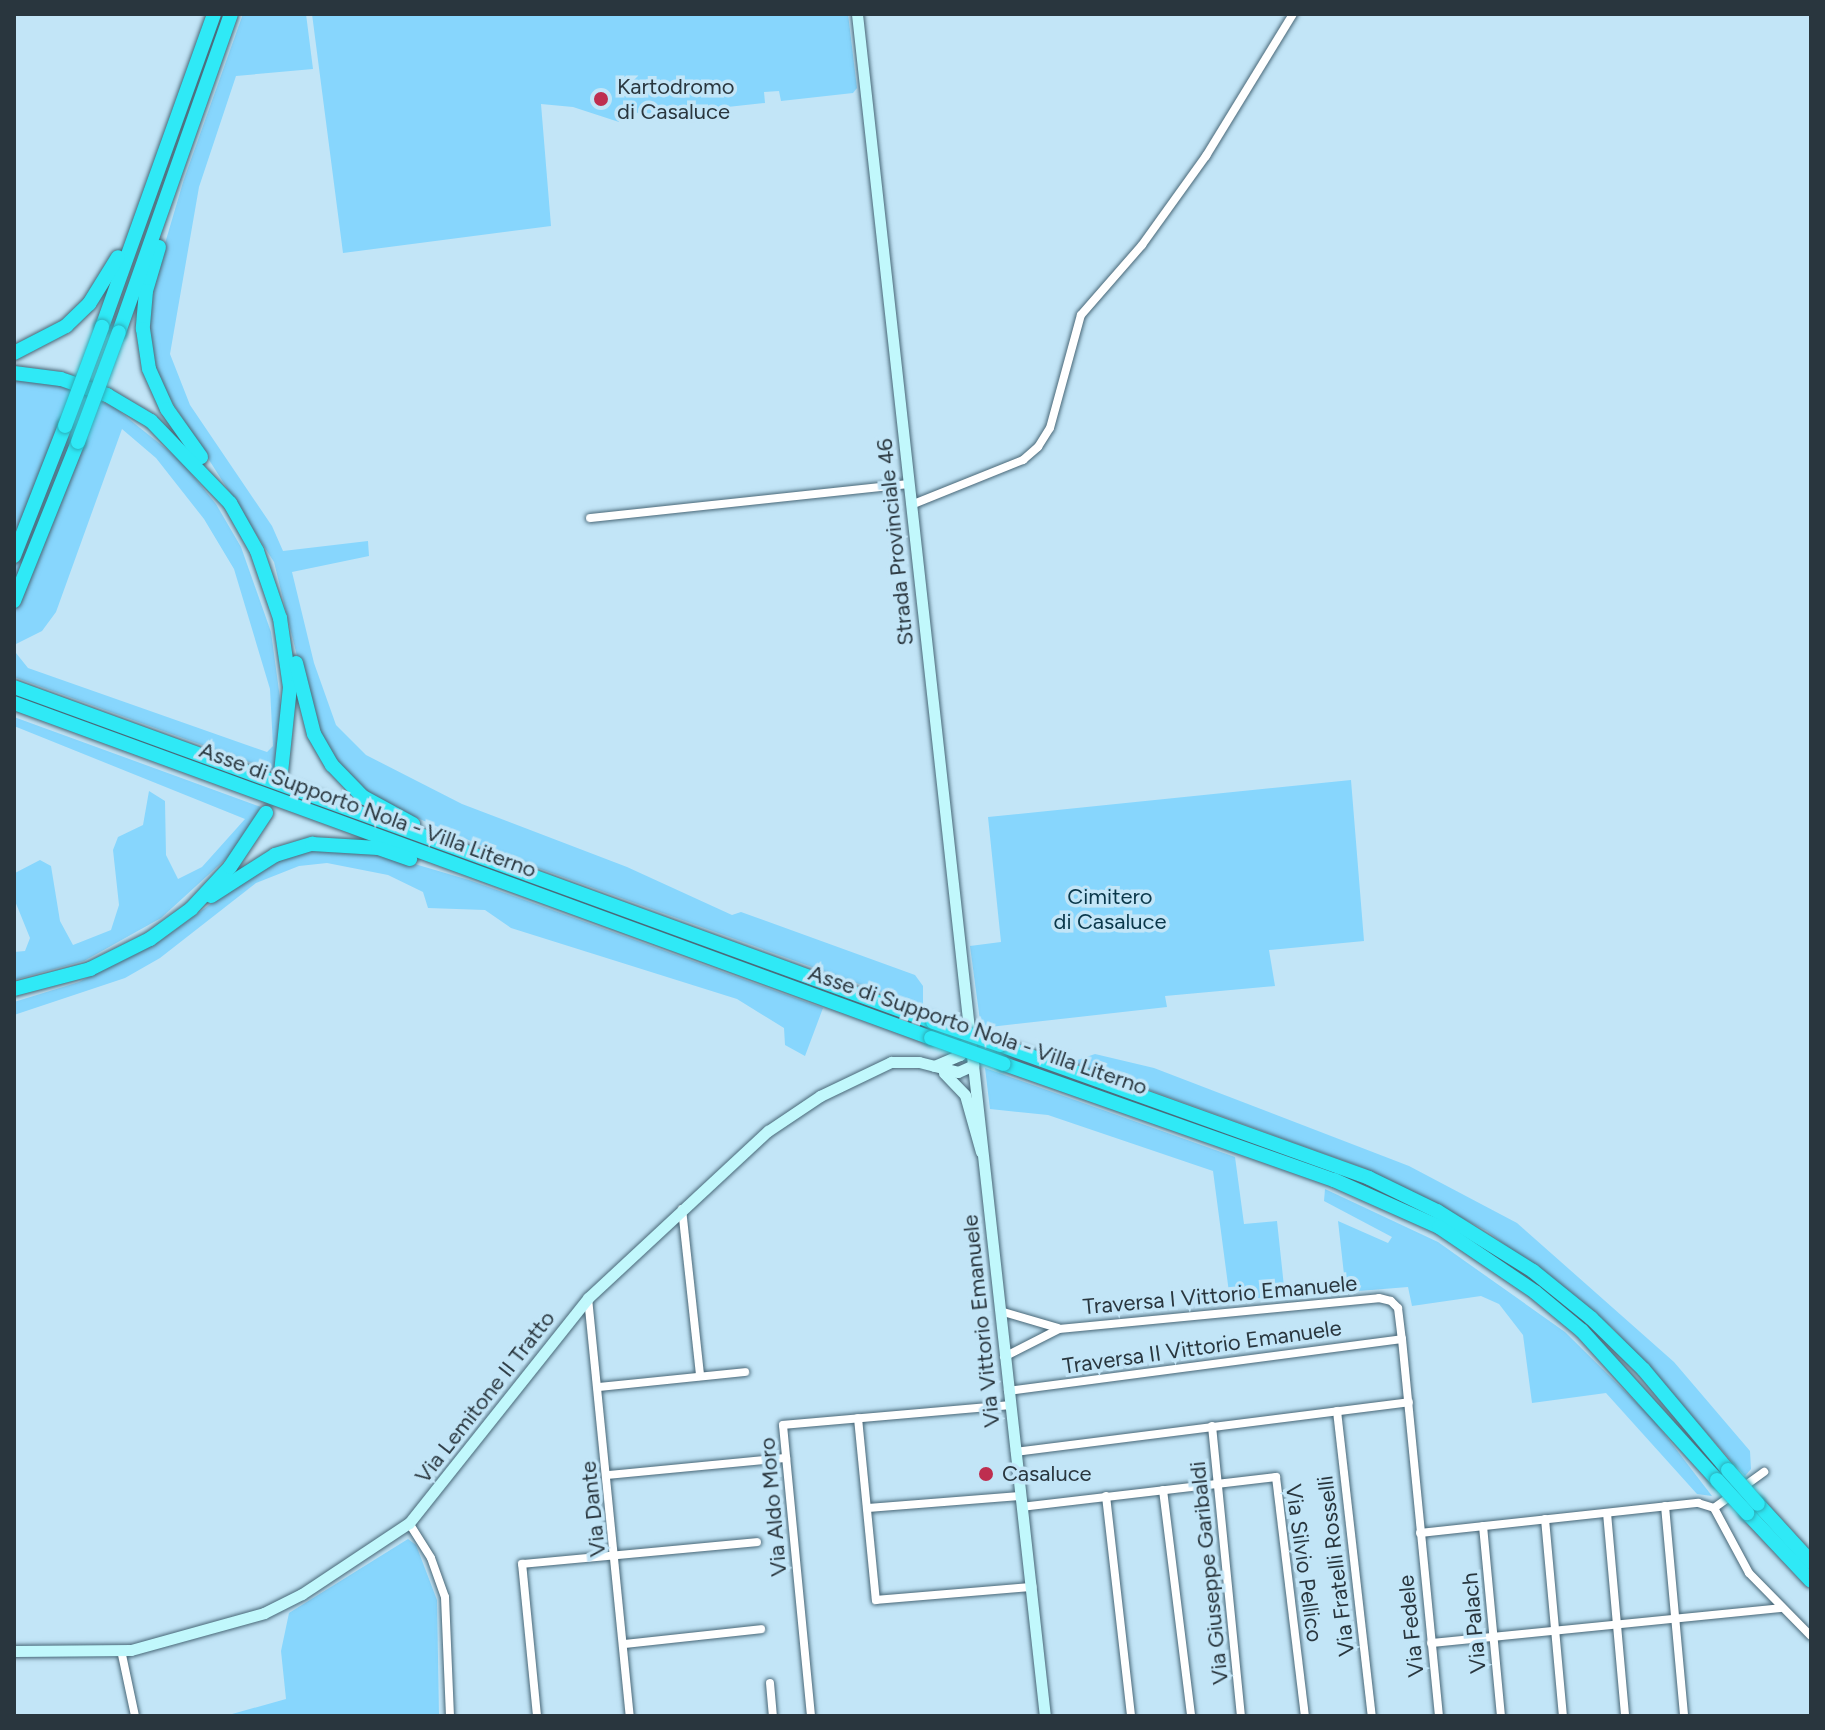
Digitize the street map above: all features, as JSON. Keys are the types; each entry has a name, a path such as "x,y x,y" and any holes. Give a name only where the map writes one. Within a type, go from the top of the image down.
{"highway":[{"path":"14,556 102,327 214,14"},
{"path":"14,601 119,332 231,14"},
{"path":"14,353 44,341 89,304 114,265 161,158"},
{"path":"162,208 166,226 146,291 147,360 167,409 257,551 314,734 332,765 363,797 437,839"},
{"path":"14,373 61,379 107,395 151,421 220,489"},
{"path":"280,618 290,687 281,772"},
{"name":"Asse di Supporto Nola - Villa Literno","path":"14,687 1369,1178 1437,1211 1533,1271 1591,1318 1644,1370 1722,1475"},
{"name":"Asse di Supporto Nola - Villa Literno","path":"14,703 931,1038 1334,1180 1439,1227 1582,1331 1722,1475 1811,1581"},
{"path":"191,909 230,867 266,813"},
{"path":"14,999 113,961 275,855 312,844 351,844 422,863 455,865"},
{"path":"14,989 52,982"},
{"name":"Asse di Supporto Nola - Villa Literno","path":"1753,1509 1811,1562"}],"street":[{"name":"Strada Provinciale 46","path":"857,14 974,1065"},
{"path":"911,505 1023,460 1038,447 1050,428 1081,315 1142,245 1206,156 1293,14"},
{"path":"590,518 909,484"},
{"path":"969,1022 960,1055 934,1066 965,1095 973,1136 984,1154"},
{"name":"Via Lemitone II Tratto","path":"14,1651 121,1650 285,1604 409,1523 588,1298 768,1131 820,1096 891,1062 934,1066 974,1065"},
{"name":"Via Vittorio Emanuele","path":"974,1065 1045,1716"},
{"path":"682,1208 700,1376"},
{"name":"Via Dante","path":"588,1298 630,1716"},
{"name":"Traversa I Vittorio Emanuele","path":"1004,1357 1059,1329 1379,1298 1398,1308 1402,1339"},
{"name":"Traversa I Vittorio Emanuele","path":"1000,1311 1059,1329"},
{"name":"Traversa II Vittorio Emanuele","path":"1008,1391 1402,1339"},
{"name":"Via Fedele","path":"1402,1339 1439,1716"},
{"path":"598,1387 745,1372"},
{"path":"1015,1452 1409,1402"},
{"name":"Via Aldo Moro","path":"811,1716 783,1425 1010,1405"},
{"name":"Via Fratelli Rosselli","path":"1337,1411 1372,1716"},
{"path":"858,1418 876,1600 1032,1587"},
{"name":"Via Giuseppe Garibaldi","path":"1212,1426 1241,1716"},
{"path":"608,1475 786,1458"},
{"path":"1714,1508 1764,1472"},
{"name":"Via Silvio Pellico","path":"868,1508 1106,1496 1276,1477 1305,1716"},
{"path":"1163,1490 1191,1716"},
{"path":"1106,1496 1131,1716"},
{"path":"1420,1533 1698,1503 1714,1508 1749,1573 1811,1636"},
{"path":"1665,1506 1684,1716"},
{"path":"1607,1513 1625,1716"},
{"path":"1545,1519 1563,1716"},
{"path":"409,1523 431,1558 445,1597 450,1716"},
{"name":"Via Palach","path":"1483,1526 1501,1716"},
{"path":"537,1716 522,1564 757,1542"},
{"path":"1431,1643 1781,1608"},
{"path":"624,1644 761,1629"},
{"path":"121,1650 135,1716"},
{"path":"770,1683 773,1716"}],"green space":[{"path":"243,14 306,14 313,69 236,76 199,187 170,354 190,405 272,526 283,551 368,541 369,556 292,572 314,663 336,725 366,755 462,804 627,867 732,915 741,912 915,975 923,986 923,1007 513,859 387,805 362,790 325,746 307,697 274,562 155,375 148,326 153,284 184,179"},
{"path":"312,14 848,14 857,88 853,93 781,101 779,91 764,92 765,103 663,114 620,112 619,122 573,107 541,104 551,226 343,253"},
{"path":"14,380 60,384 114,407 180,460 216,504 241,547 271,632 282,713 274,771 14,677 16,653 28,668 267,752 273,746 270,689 234,569 204,519 156,458 122,429 56,612 42,631 14,645"},
{"path":"14,717 261,807 229,856 161,918 84,961 14,980 14,952 25,951 30,938 15,901 15,873 40,860 51,866 60,921 73,945 111,930 119,905 113,850 118,837 143,825 149,791 165,801 166,855 178,879 202,867 245,819 14,726"},
{"name":"Cimitero di Casaluce","path":"1351,780 1364,941 1269,950 1275,986 1165,996 1167,1007 981,1028 970,946 1001,942 988,817"},
{"path":"336,848 391,857 469,880 823,1008 805,1056 785,1045 784,1028 737,999 511,928 485,910 428,908 423,892 388,875 327,863 299,866 256,883 160,958 125,978 14,1015 14,1002 79,982 160,941 253,873 292,854"},
{"path":"1095,1054 1154,1068 1409,1166 1517,1223 1674,1362 1750,1451 1751,1469 1745,1476 1613,1328 1487,1231 1364,1168 1072,1062"},
{"path":"985,1068 1235,1157 1244,1224 1277,1221 1285,1296 1230,1300 1213,1171 1048,1115 990,1109"},
{"path":"1325,1189 1438,1242 1565,1332 1652,1418 1712,1496 1697,1494 1606,1393 1532,1403 1523,1335 1499,1304 1481,1296 1412,1306 1408,1287 1346,1292 1338,1221 1388,1243 1392,1237 1324,1201"},
{"path":"408,1539 416,1545 437,1600 439,1716 225,1716 286,1699 281,1651 289,1613"}],"place":[{"name":"Kartodromo di Casaluce","path":"601,99"},
{"name":"Casaluce","path":"986,1474"}]}
